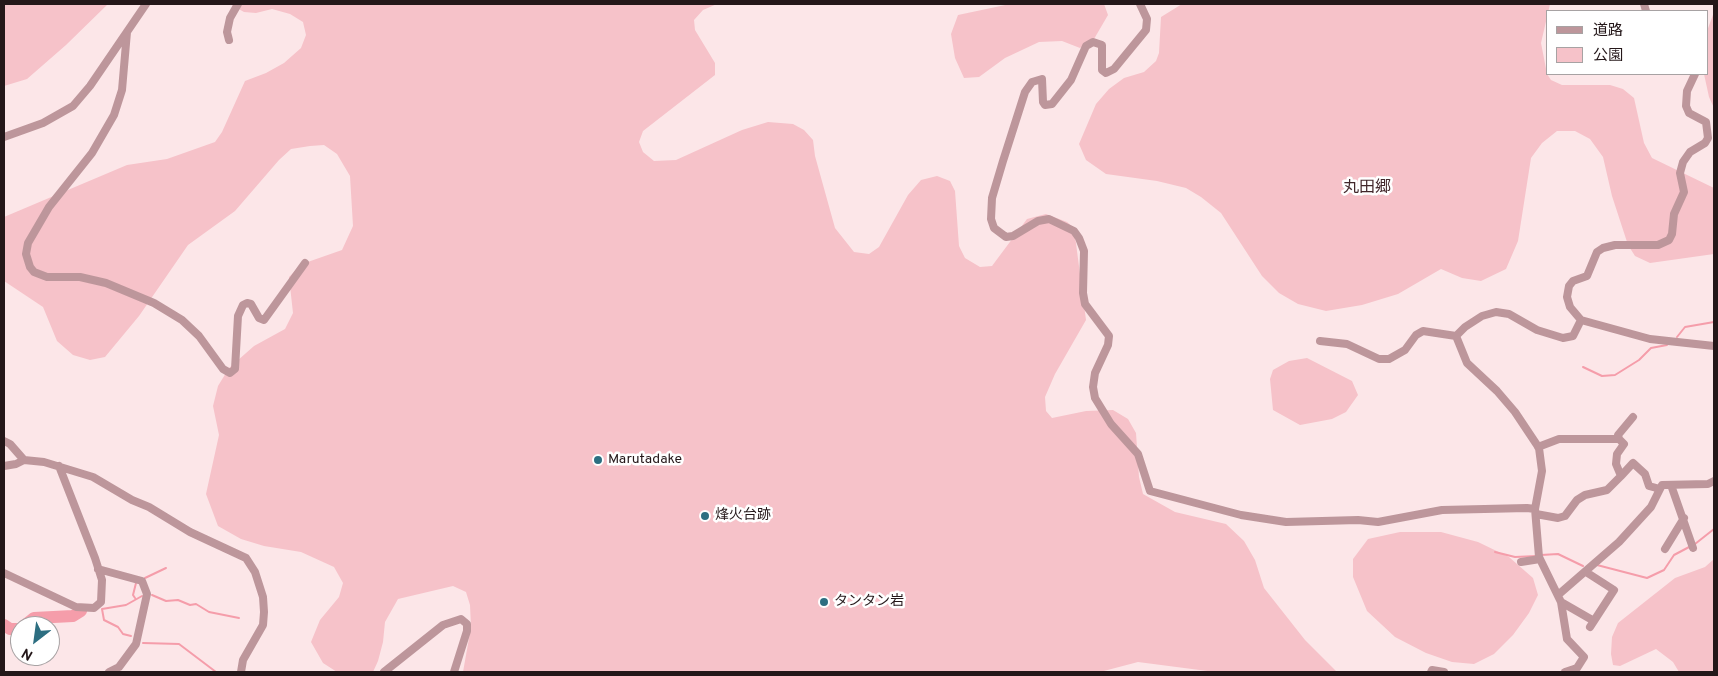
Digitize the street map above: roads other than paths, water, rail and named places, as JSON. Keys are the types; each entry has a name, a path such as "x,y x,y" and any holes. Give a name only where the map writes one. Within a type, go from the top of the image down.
{"street":[{"path":"4,137 43,123 73,106 90,86 146,4"},
{"path":"229,40 227,32 230,18 238,4"},
{"path":"1140,4 1147,20 1146,30 1114,69 1106,73 1102,70 1102,45 1093,42 1086,46 1071,80 1052,104 1046,105 1043,102 1042,79 1032,82 1025,92 992,198 991,219 994,228 1006,237 1013,236 1038,221 1049,219 1074,231 1079,238 1084,250 1083,293 1085,304 1109,336 1095,373 1092,387 1095,398 1111,424 1138,454 1150,491 1241,515 1286,522 1358,520 1378,522 1442,510 1535,512 1565,516 1577,500 1585,495 1607,490 1633,462 1645,474 1649,486 1660,489"},
{"path":"127,32 122,90 114,115 92,153 49,207 28,243 26,254 30,267 34,272 47,276 80,277 106,283 154,303 182,320 199,336 223,369 230,372 235,370 238,316 243,305 251,304 259,318 264,320 305,263"},
{"path":"1694,75 1688,91 1686,106 1689,113 1706,122 1708,138 1706,143 1690,152 1683,162 1680,173 1684,192 1674,214 1672,234 1669,240 1658,245 1616,245 1602,248 1597,252 1587,276 1573,281 1569,286 1568,297 1570,307 1581,320 1650,339 1714,346"},
{"path":"1456,336 1465,327 1482,316 1496,312 1509,314 1537,330 1563,338 1573,336 1581,320"},
{"path":"1320,341 1347,344 1379,359 1389,358 1405,350 1416,334 1423,332 1456,336"},
{"path":"1456,336 1467,363 1498,391 1515,412 1538,447 1542,471 1535,512 1540,557 1559,598 1567,639 1584,657 1577,668 1565,672"},
{"path":"1619,439 1618,435 1633,418"},
{"path":"1538,447 1559,439 1619,439 1624,444 1616,454 1616,464 1621,476"},
{"path":"4,441 10,444 24,460"},
{"path":"4,466 24,460 59,466 93,477 132,500 149,507 190,532 246,558 255,572 263,597 264,612 263,625 243,660 241,672"},
{"path":"4,573 63,603 94,608 101,602 102,580 59,466"},
{"path":"1559,598 1619,542 1651,507 1662,485 1708,484 1714,481"},
{"path":"1671,485 1693,545"},
{"path":"1665,549 1684,518"},
{"path":"1521,562 1540,557"},
{"path":"98,568 142,580 147,594 136,644 119,667 109,672"},
{"path":"1559,598 1592,624 1616,588 1586,572"},
{"path":"384,672 443,625 461,619 467,624 467,632 454,672"},
{"path":"1431,672 1432,670 1444,672"}],"waterway":[{"path":"1677,337 1685,327 1714,322"},
{"path":"1583,367 1602,376 1615,375 1639,360 1651,348 1667,345"},
{"path":"1695,544 1714,529"},
{"path":"1597,565 1647,578 1664,570 1674,555 1691,546"},
{"path":"1495,552 1515,557 1537,556"},
{"path":"1541,555 1558,554 1583,566"},
{"path":"145,578 166,568"},
{"path":"135,598 133,595 136,583"},
{"path":"152,595 166,601 178,600 190,605 196,604 209,612 239,618"},
{"path":"102,609 126,605 142,596"},
{"path":"102,609 104,620 118,627 123,634 131,636"},
{"path":"60,617 73,616 81,611"},
{"path":"4,625 10,629"},
{"path":"143,643 179,644 216,672"}],"place":[{"name":"Marutadake","path":"598,460"},
{"name":"烽火台跡","path":"705,516"},
{"name":"タンタン岩","path":"824,602"}],"district":[{"name":"丸田郷","path":"1367,189"}]}
